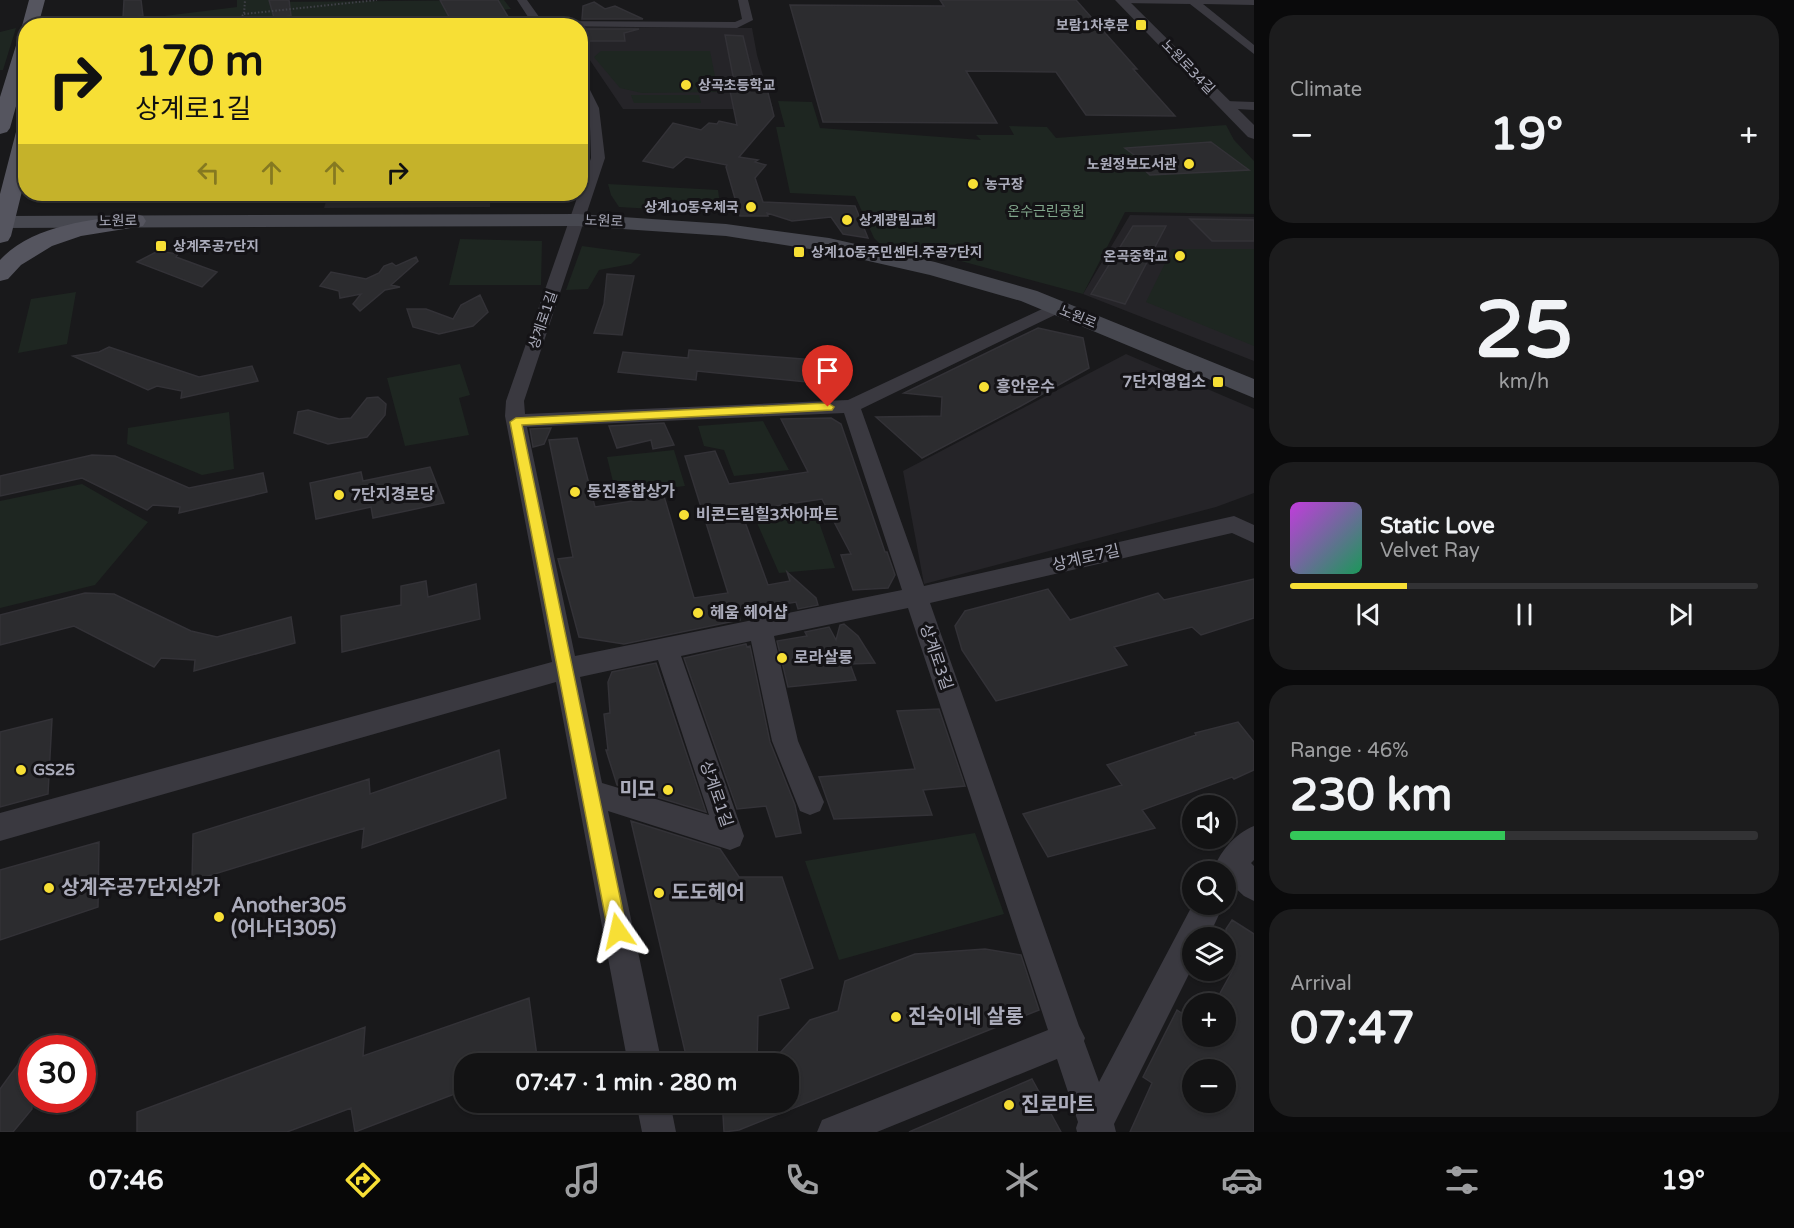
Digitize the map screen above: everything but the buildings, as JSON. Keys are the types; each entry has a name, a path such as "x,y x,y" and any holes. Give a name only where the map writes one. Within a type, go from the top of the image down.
{"main road":[{"path":"32,18 37,0"},
{"path":"0,128 18,66"},
{"path":"2,227 18,164"},
{"path":"0,274 9,261 43,242 74,231 135,220"},
{"name":"노원로","path":"2,227 135,220 578,220 726,230 829,245 935,269 1029,296 1254,389"}],"street":[{"path":"522,0 534,18"},
{"path":"588,25 745,24 748,20 743,0"},
{"path":"1121,0 1254,2"},
{"name":"노원로34길","path":"1121,0 1254,134"},
{"path":"1192,0 1254,51"},
{"name":"상계로1길","path":"588,92 598,131 598,158 588,189"},
{"path":"1225,105 1254,106"},
{"name":"상계로1길","path":"584,201 515,401 516,422 643,1053"},
{"path":"516,422 851,406 1055,308"},
{"name":"상계로3길","path":"851,406 1069,1038 1096,1129"},
{"name":"상계로7길","path":"915,597 1234,524 1254,535"},
{"path":"0,827 565,669 915,597"},
{"path":"760,629 785,741 810,802"},
{"name":"상계로1길","path":"590,792 730,836 666,648"},
{"path":"1234,861 1254,840"},
{"path":"1236,873 1254,886"},
{"name":"상계로3길","path":"1096,1129 1203,915"},
{"path":"834,1132 1069,1038"},
{"path":"654,1113 658,1132"}],"path":[{"path":"241,18 244,14 245,0"},
{"path":"244,14 377,0"}],"shaded area":[{"name":"상곡초등학교","path":"588,27 752,28 757,55 773,109 623,109 588,57"},
{"path":"95,201 198,201 101,203"},
{"path":"326,201 490,201 490,207 324,208"},
{"name":"온곡중학교","path":"1130,215 1254,217 1254,361 1083,294"},
{"path":"1126,354 1254,409 1254,493 1216,507 924,584 903,471"}],"green space":[{"path":"237,0 269,0 270,2 504,0 511,9 432,18 148,18 237,7"},
{"path":"118,16 118,18 96,18"},
{"path":"16,28 3,70 0,70 0,32"},
{"path":"601,51 710,51 718,92 642,93 620,88 594,57"},
{"path":"631,95 699,95 701,103 634,103"},
{"name":"온수근린공원","path":"778,101 812,102 820,128 981,140 976,135 1014,135 1009,126 1047,127 1056,138 1226,125 1234,140 1254,161 1254,214 1125,212 1083,294 924,251 879,243 874,238 855,196 790,193 776,127 785,127"},
{"path":"608,184 718,190 721,211 619,207 611,195"},
{"path":"460,239 542,241 541,285 449,285"},
{"path":"582,246 641,254 631,264 599,270 588,289 566,290"},
{"path":"1172,249 1254,249 1254,346 1146,302"},
{"path":"76,292 67,344 18,353 31,299"},
{"path":"460,364 470,395 459,398 469,435 405,446 387,378"},
{"path":"229,412 234,469 202,475 127,444 128,428"},
{"path":"763,421 789,470 734,476 724,450 704,446 698,426"},
{"path":"674,450 685,486 616,494 607,457"},
{"path":"82,484 148,522 95,585 0,608 0,501"},
{"path":"814,508 835,568 779,573 754,516"},
{"path":"975,833 1004,914 839,960 805,861"}],"place":[{"name":"보람1차후문","path":"1141,25"},
{"name":"상곡초등학교","path":"686,85"},
{"name":"노원정보도서관","path":"1189,164"},
{"name":"농구장","path":"973,184"},
{"name":"상계10동우체국","path":"751,207"},
{"name":"상계광림교회","path":"847,220"},
{"name":"상계주공7단지","path":"161,246"},
{"name":"상계10동주민센터.주공7단지","path":"799,252"},
{"name":"온곡중학교","path":"1180,256"},
{"name":"7단지영업소","path":"1218,382"},
{"name":"흥안운수","path":"984,387"},
{"name":"동진종합상가","path":"575,492"},
{"name":"7단지경로당","path":"339,495"},
{"name":"비콘드림힐3차아파트","path":"684,515"},
{"name":"헤움 헤어샵","path":"698,613"},
{"name":"로라살롱","path":"782,658"},
{"name":"GS25","path":"21,770"},
{"name":"미모","path":"668,790"},
{"name":"상계주공7단지상가","path":"49,888"},
{"name":"도도헤어","path":"659,893"},
{"name":"Another305 (어나더305)","path":"219,917"},
{"name":"진숙이네 살롱","path":"896,1017"},
{"name":"진로마트","path":"1009,1105"}],"route":[{"path":"618,931 516,422 828,407"}]}
